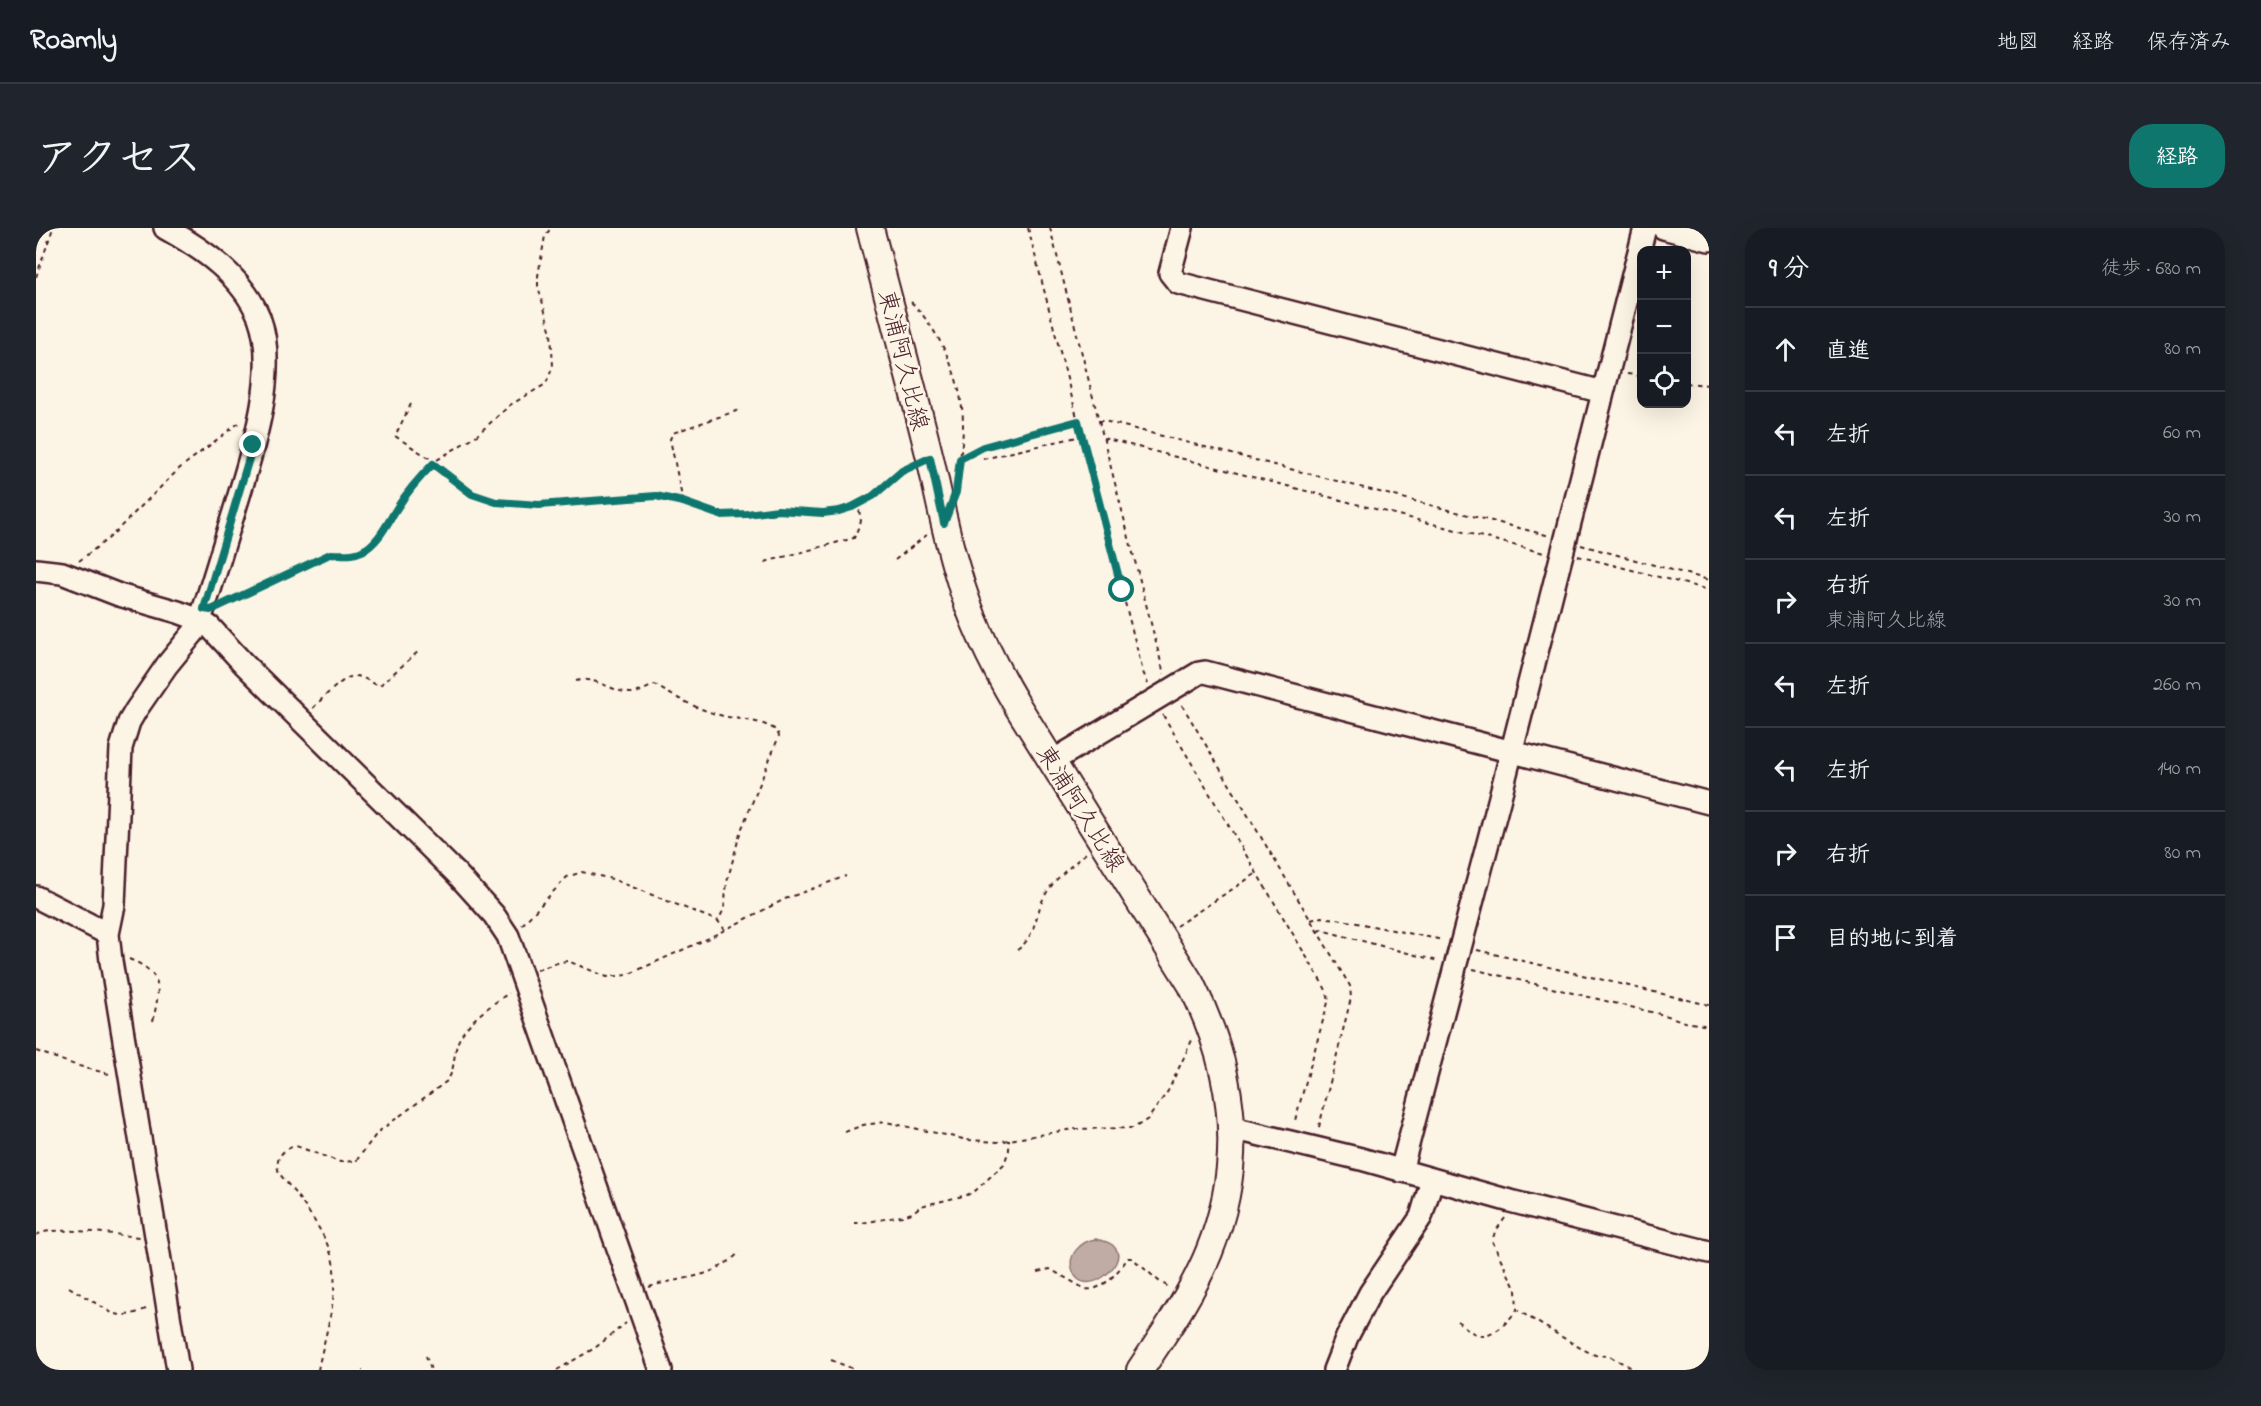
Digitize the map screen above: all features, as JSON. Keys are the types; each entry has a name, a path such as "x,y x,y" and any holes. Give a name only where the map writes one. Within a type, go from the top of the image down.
{"main road":[{"name":"東浦阿久比線","path":"870,228 930,458 945,528 958,576 974,621 995,669 1191,984 1220,1052 1233,1128 1228,1180 1220,1221 1209,1252 1186,1297 1140,1370"}],"street":[{"path":"165,228 215,260 232,275 258,316 266,354 262,407 249,462 202,615 129,722 121,748 114,905 109,944 178,1370"},
{"path":"1182,228 1170,273 1178,283 1603,392"},
{"path":"1401,1171 1645,228"},
{"path":"1663,228 1709,240"},
{"path":"36,570 62,573 119,595 202,615 210,627 300,720 456,873 494,915 506,933 662,1370"},
{"path":"1051,762 1199,673 1210,673 1709,803"},
{"path":"36,897 109,944"},
{"path":"1233,1128 1709,1252"},
{"path":"1334,1370 1347,1337 1370,1293 1420,1217 1432,1180"}],"path":[{"path":"36,277 53,228"},
{"path":"202,615 330,554 350,554 368,548 433,464 477,435 510,405 540,388 550,377 553,366 551,333 538,286 538,276 545,236 551,228"},
{"path":"1028,228 1143,672 1311,920 1352,991 1314,1148"},
{"path":"1050,228 1163,672 1162,697 1257,873 1325,988 1329,999 1289,1141"},
{"path":"888,296 897,294 906,298 916,308 940,343 959,391 963,423 956,492"},
{"path":"1691,383 1709,385"},
{"path":"411,404 395,436 429,458 433,464 472,494 496,502 539,505 656,496 683,502 720,515 778,510 823,513 839,511 858,504 873,496 902,471 930,458"},
{"path":"62,573 109,538 180,468 262,407"},
{"path":"683,502 670,439 673,433 739,410"},
{"path":"960,459 983,447 1078,421"},
{"path":"1098,421 1564,548 1709,590"},
{"path":"983,459 1081,436"},
{"path":"1102,439 1106,438 1564,548 1605,552 1709,580"},
{"path":"765,562 854,538 861,521 858,504"},
{"path":"895,560 924,536 945,528"},
{"path":"300,720 342,682 356,676 379,686 419,651"},
{"path":"576,681 589,680 631,693 655,686 687,703 721,715 764,724 777,731 779,735 740,833 727,882 724,909 718,921"},
{"path":"1017,950 1029,939 1039,907 1052,885 1101,841"},
{"path":"506,933 525,924 567,877 582,872 612,879 718,921 725,930"},
{"path":"1161,936 1257,873"},
{"path":"318,1370 333,1294 334,1268 308,1210 279,1173 278,1159 283,1152 296,1146 340,1162 356,1161 378,1132 447,1081 452,1074 460,1037 467,1028 500,999 550,965 568,961 607,976 627,975 725,930 785,899 846,876"},
{"path":"1311,920 1321,917 1337,919 1685,1022 1709,1026"},
{"path":"1318,932 1321,930 1458,955 1709,1005"},
{"path":"109,944 152,972 157,979 158,999 153,1021"},
{"path":"845,1132 863,1125 886,1122 968,1140 998,1142 1073,1129 1134,1128 1148,1119 1174,1080 1198,1028 1210,1024"},
{"path":"36,1051 107,1074 119,1076 129,1073"},
{"path":"854,1222 861,1223 902,1216 912,1213 921,1206 968,1195 1004,1164 1009,1149 1009,1140"},
{"path":"1457,1321 1478,1336 1486,1336 1512,1317 1517,1310 1516,1290 1492,1241 1495,1232 1504,1221 1510,1201"},
{"path":"36,1235 40,1232 52,1231 157,1240"},
{"path":"557,1370 595,1348 627,1322 636,1311 638,1301 650,1286 695,1277 715,1270 740,1252"},
{"path":"1038,1272 1050,1269 1091,1290 1104,1283 1128,1258 1132,1258 1160,1282 1186,1297"},
{"path":"69,1287 120,1316 137,1313 167,1300"},
{"path":"1517,1310 1582,1349 1595,1355 1609,1356 1636,1370"},
{"path":"426,1356 431,1370"},
{"path":"831,1360 856,1370"}],"shaded area":[{"path":"1096,1239 1107,1242 1116,1249 1118,1256 1116,1263 1103,1277 1095,1281 1079,1280 1071,1266 1073,1255 1080,1246"}],"route":[{"path":"253,445 204,609 211,610 330,554 350,554 368,548 379,536 398,506 433,464 472,494 487,501 539,505 656,496 683,502 720,515 778,510 823,513 839,511 873,496 902,471 930,458 944,523 956,492 960,459 983,447 1078,421 1122,590"}]}
